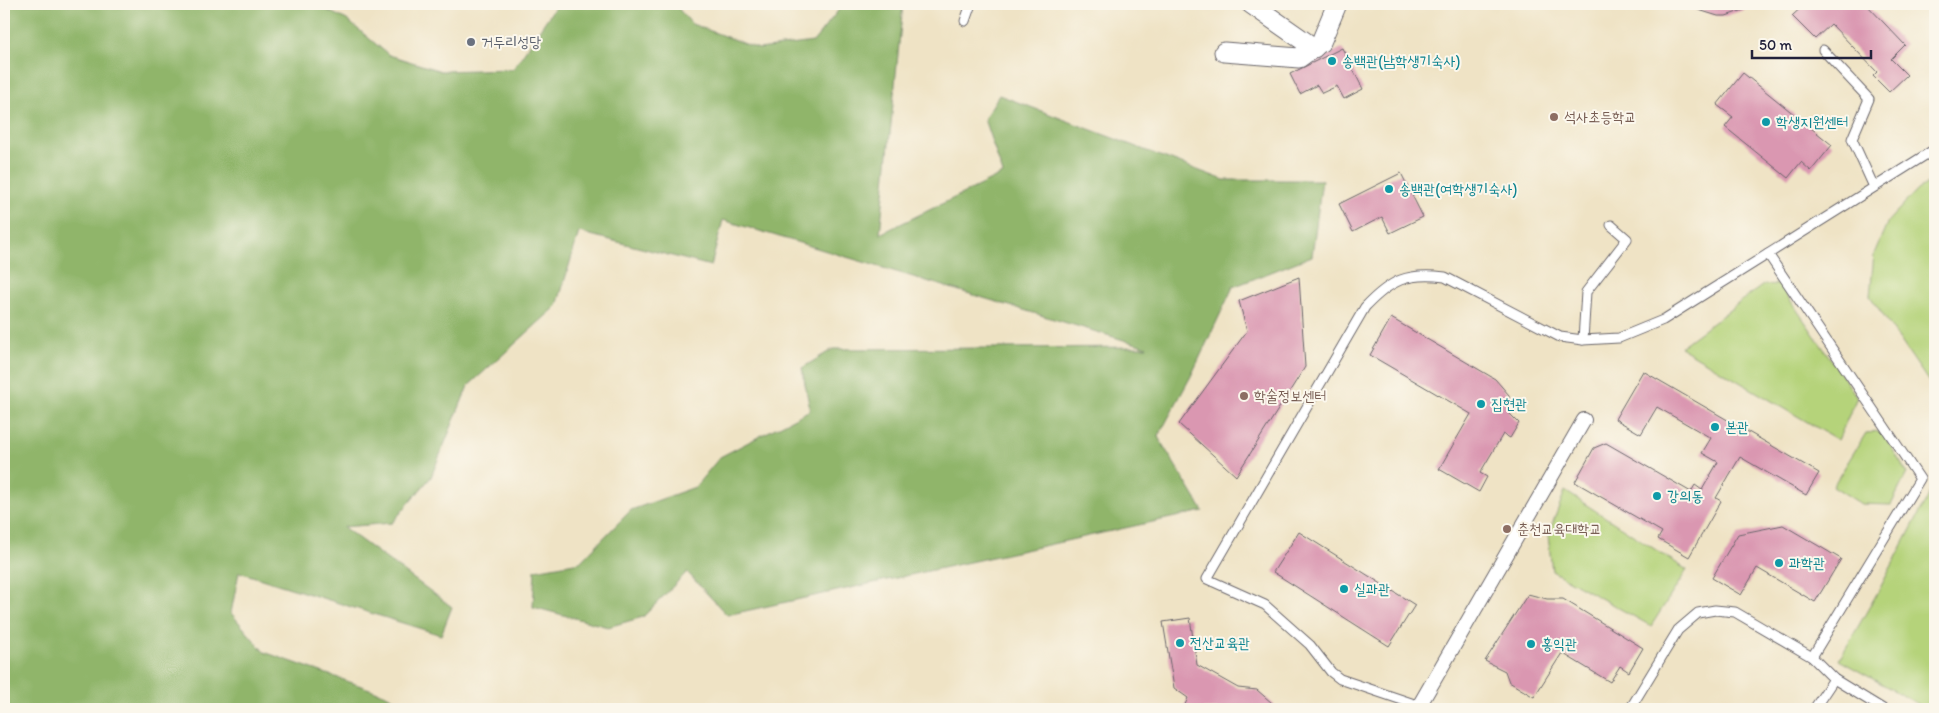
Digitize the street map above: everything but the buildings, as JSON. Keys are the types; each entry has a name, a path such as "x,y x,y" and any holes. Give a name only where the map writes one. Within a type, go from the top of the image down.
{"street":[{"path":"1251,4 1314,48"},
{"path":"1224,52 1299,58 1321,42 1336,4"},
{"path":"1424,708 1584,420"}],"lane":[{"path":"965,21 971,4"},
{"path":"1822,50 1868,99 1852,139 1874,187"},
{"path":"1424,708 1340,678 1331,672 1310,645 1264,605 1207,579 1365,307 1382,290 1400,280 1425,275 1445,277 1560,336 1583,340 1619,338 1663,320 1935,149"},
{"path":"1583,340 1586,292 1627,239 1611,225"},
{"path":"1768,254 1920,479 1812,656"},
{"path":"1630,709 1678,630 1698,613 1715,610 1735,612 1812,656 1834,679 1883,709"},
{"path":"1814,709 1834,679"}],"green space":[{"path":"4,4 314,4 347,20 389,55 441,71 513,69 557,4 674,4 692,24 759,49 813,42 841,7 841,4 903,4 880,234 1003,174 984,119 999,95 1224,180 1322,180 1312,256 1233,287 1191,376 1158,437 1203,511 727,615 687,572 643,617 608,627 533,607 535,570 580,562 631,510 695,487 720,457 810,410 802,368 833,349 1147,347 723,220 711,266 579,232 557,306 468,386 431,477 392,523 343,527 452,607 441,635 239,572 231,613 264,652 384,694 412,709 4,709"},
{"path":"1935,178 1935,391 1870,296 1874,254 1888,221 1917,190"},
{"path":"1779,284 1857,397 1838,440 1680,347 1763,285"},
{"path":"1882,432 1907,473 1891,505 1861,504 1833,486 1866,433"},
{"path":"1565,491 1687,570 1651,626 1552,571 1548,535"},
{"path":"1935,491 1935,709 1927,709 1839,660 1879,590 1930,493"}],"place":[{"name":"거두리성당","path":"471,42"},
{"name":"송백관(남학생기숙사)","path":"1332,61"},
{"name":"석사초등학교","path":"1554,117"},
{"name":"학생지원센터","path":"1766,122"},
{"name":"송백관(여학생기숙사)","path":"1389,189"},
{"name":"학술정보센터","path":"1244,396"},
{"name":"집현관","path":"1481,404"},
{"name":"본관","path":"1715,427"},
{"name":"강의동","path":"1657,496"},
{"name":"춘천교육대학교","path":"1507,529"},
{"name":"과학관","path":"1779,563"},
{"name":"실과관","path":"1344,589"},
{"name":"전산교육관","path":"1180,643"},
{"name":"홍익관","path":"1531,644"}]}
